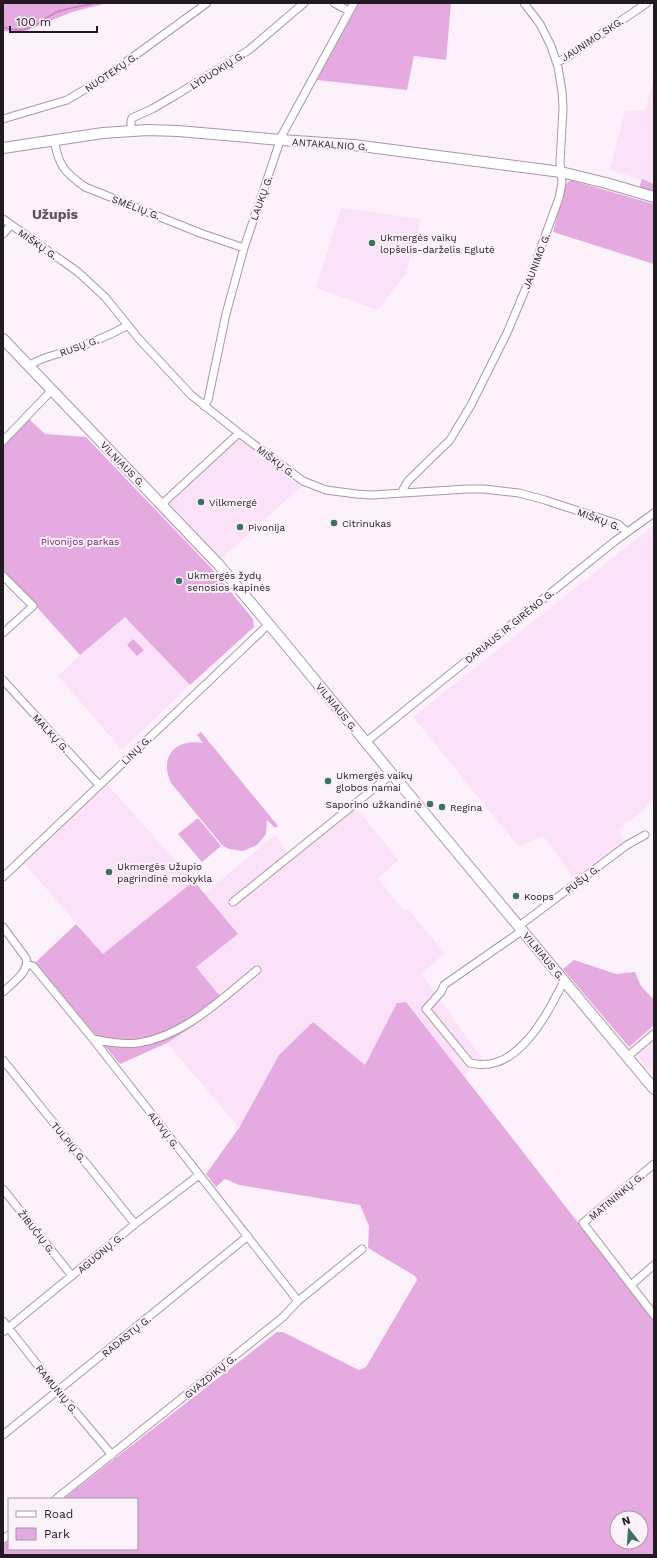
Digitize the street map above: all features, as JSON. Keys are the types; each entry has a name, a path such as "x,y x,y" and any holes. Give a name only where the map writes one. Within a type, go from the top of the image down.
{"main road":[{"name":"ANTAKALNIO G.","path":"3,148 131,130 164,130 354,145 561,172 654,197"},
{"name":"VILNIAUS G.","path":"3,340 162,504 218,565 269,624 654,1089"}],"street":[{"name":"NUOTEKŲ G.","path":"3,119 67,100 104,78 208,3"},
{"name":"LYDUOKIŲ G.","path":"131,130 132,118 152,109 176,95 248,50 304,3"},
{"path":"334,3 349,11"},
{"name":"LAUKŲ G.","path":"204,406 208,400 226,314 244,248 282,135 354,3"},
{"name":"JAUNIMO SKG.","path":"557,62 566,58 647,3"},
{"name":"JAUNIMO G.","path":"401,493 408,481 450,440 471,405 507,333 555,212 562,183 560,162 563,108 562,91 557,62 551,46 540,24 526,4"},
{"name":"SMĖLIŲ G.","path":"54,140 58,159 62,168 85,187 200,233 244,248"},
{"name":"MIŠKŲ G.","path":"3,219 78,272 105,297 172,376 204,406 303,481 320,488 340,493 356,494 484,489 519,493 618,524 627,532"},
{"path":"3,234 11,225"},
{"name":"RUSŲ G.","path":"29,366 38,360 106,336 128,325"},
{"path":"3,441 52,390"},
{"path":"162,504 239,433"},
{"name":"DARIAUS IR GIRĖNO G.","path":"366,742 627,532 654,513"},
{"path":"3,576 33,606 3,633"},
{"name":"LINŲ G.","path":"3,877 269,624"},
{"name":"MALKŲ G.","path":"3,680 99,785"},
{"path":"233,902 392,774"},
{"name":"PUŠŲ G.","path":"564,981 548,1013 530,1038 506,1060 498,1063 480,1066 470,1063 426,1009 441,992 444,985 521,928 627,845 645,835"},
{"path":"3,927 26,958 27,964 25,970 3,992"},
{"name":"ALYVŲ G.","path":"27,964 33,966 92,1039 298,1300"},
{"path":"92,1039 116,1043 138,1043 165,1036 195,1020 257,970"},
{"path":"627,1057 654,1034"},
{"name":"TULPIŲ G.","path":"3,1060 135,1224"},
{"name":"MATININKŲ G.","path":"654,1164 583,1223 654,1315"},
{"name":"AGUONŲ G.","path":"6,1330 135,1224 199,1175"},
{"name":"ŽIBUČIŲ G.","path":"3,1188 72,1276"},
{"name":"RADASTŲ G.","path":"3,1436 248,1236"},
{"name":"GVAZDIKŲ G.","path":"57,1498 283,1317 298,1300 362,1249"},
{"path":"631,1285 654,1265"},
{"name":"RAMUNIŲ G.","path":"3,1321 6,1330 112,1455"}],"shaded area":[{"path":"654,79 654,184 610,170 625,111 645,110"},
{"name":"Ukmergės vaikų lopšelis-darželis Eglutė","path":"341,208 421,219 406,273 378,310 316,288"},
{"path":"234,434 303,485 211,568 152,506"},
{"path":"654,525 654,799 645,807 646,808 619,830 626,844 576,880 543,836 518,846 413,717"},
{"path":"125,617 190,685 122,750 58,676 80,655"},
{"name":"Ukmergės Užupio pagrindinė mokykla","path":"105,782 194,881 103,954 24,863"},
{"path":"355,807 399,860 378,878 403,910 408,909 445,953 422,974 483,1060 463,1075 406,1002 397,1003 366,1065 279,1055 239,1128 167,1043 193,1026 195,967 238,934 205,893 275,835 292,858"},
{"path":"654,1025 654,1076 629,1047"}],"green space":[{"path":"3,3 107,3 72,12 23,32 3,31"},
{"path":"359,3 451,3 446,60 414,56 407,90 317,80"},
{"path":"642,179 654,184 654,192 639,188"},
{"path":"570,180 654,204 654,264 553,232 565,186"},
{"name":"Pivonijos parkas","path":"29,419 45,434 86,437 211,568 253,619 254,627 190,685 125,617 80,655 34,604 3,573 3,446"},
{"path":"133,639 144,650 137,656 127,645"},
{"path":"201,732 278,826 275,828 267,820 266,834 257,845 243,851 229,849 222,845 171,783 167,765 168,758 172,751 184,743 203,743 197,735"},
{"path":"198,818 221,846 202,862 178,834"},
{"path":"194,881 238,934 196,967 224,1001 193,1026 167,1043 120,1064 35,963 76,924 103,954"},
{"path":"574,960 616,974 635,972 641,986 654,1000 654,1025 629,1047 563,969"},
{"path":"406,1002 654,1320 654,1555 3,1555 3,1544 8,1541 8,1550 138,1550 138,1498 64,1498 277,1332 283,1332 359,1370 366,1367 417,1280 415,1276 368,1248 369,1226 360,1205 239,1185 225,1179 216,1187 206,1174 239,1128 279,1055 313,1022 365,1065 397,1003"}],"waterway":[{"path":"3,27 19,30 25,29 59,11 95,3"}],"place":[{"name":"Ukmergės vaikų lopšelis-darželis Eglutė","path":"372,243"},
{"name":"Vilkmergė","path":"201,502"},
{"name":"Citrinukas","path":"334,523"},
{"name":"Pivonija","path":"240,527"},
{"name":"Ukmergės žydų senosios kapinės","path":"179,581"},
{"name":"Ukmergės vaikų globos namai","path":"328,781"},
{"name":"Saporino užkandinė","path":"430,804"},
{"name":"Regina","path":"442,807"},
{"name":"Ukmergės Užupio pagrindinė mokykla","path":"109,872"},
{"name":"Koops","path":"516,896"}],"district":[{"name":"Užupis","path":"55,214"}]}
